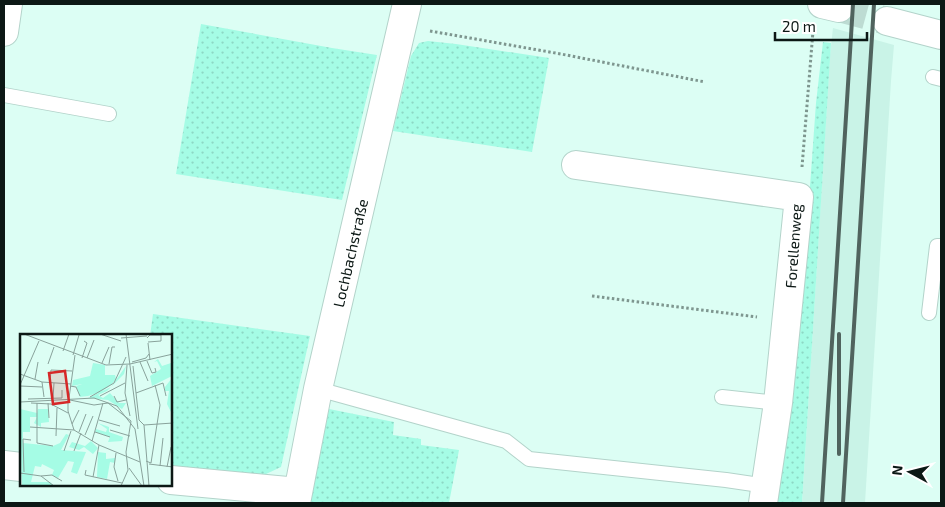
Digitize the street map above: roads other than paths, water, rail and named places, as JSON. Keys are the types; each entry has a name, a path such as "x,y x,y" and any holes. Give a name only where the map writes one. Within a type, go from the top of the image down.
{"street":[{"path":"4,32 8,4"},
{"name":"Lochbachstraße","path":"297,497 318,389 404,15"},
{"path":"887,21 941,35"},
{"name":"Forellenweg","path":"576,165 799,197 788,321 764,495"},
{"path":"4,466 20,467"},
{"path":"172,480 297,497"}],"lane":[{"path":"4,95 108,114"},
{"path":"929,313 937,246 941,246"},
{"name":"Forellenweg","path":"318,389 506,441 529,459 726,480 764,495"},
{"path":"722,397 778,403"}],"tunnel":[{"path":"839,8 887,21"}],"railway":[{"path":"822,503 853,4"},
{"path":"843,503 874,4"},
{"path":"839,334 839,454"}]}
